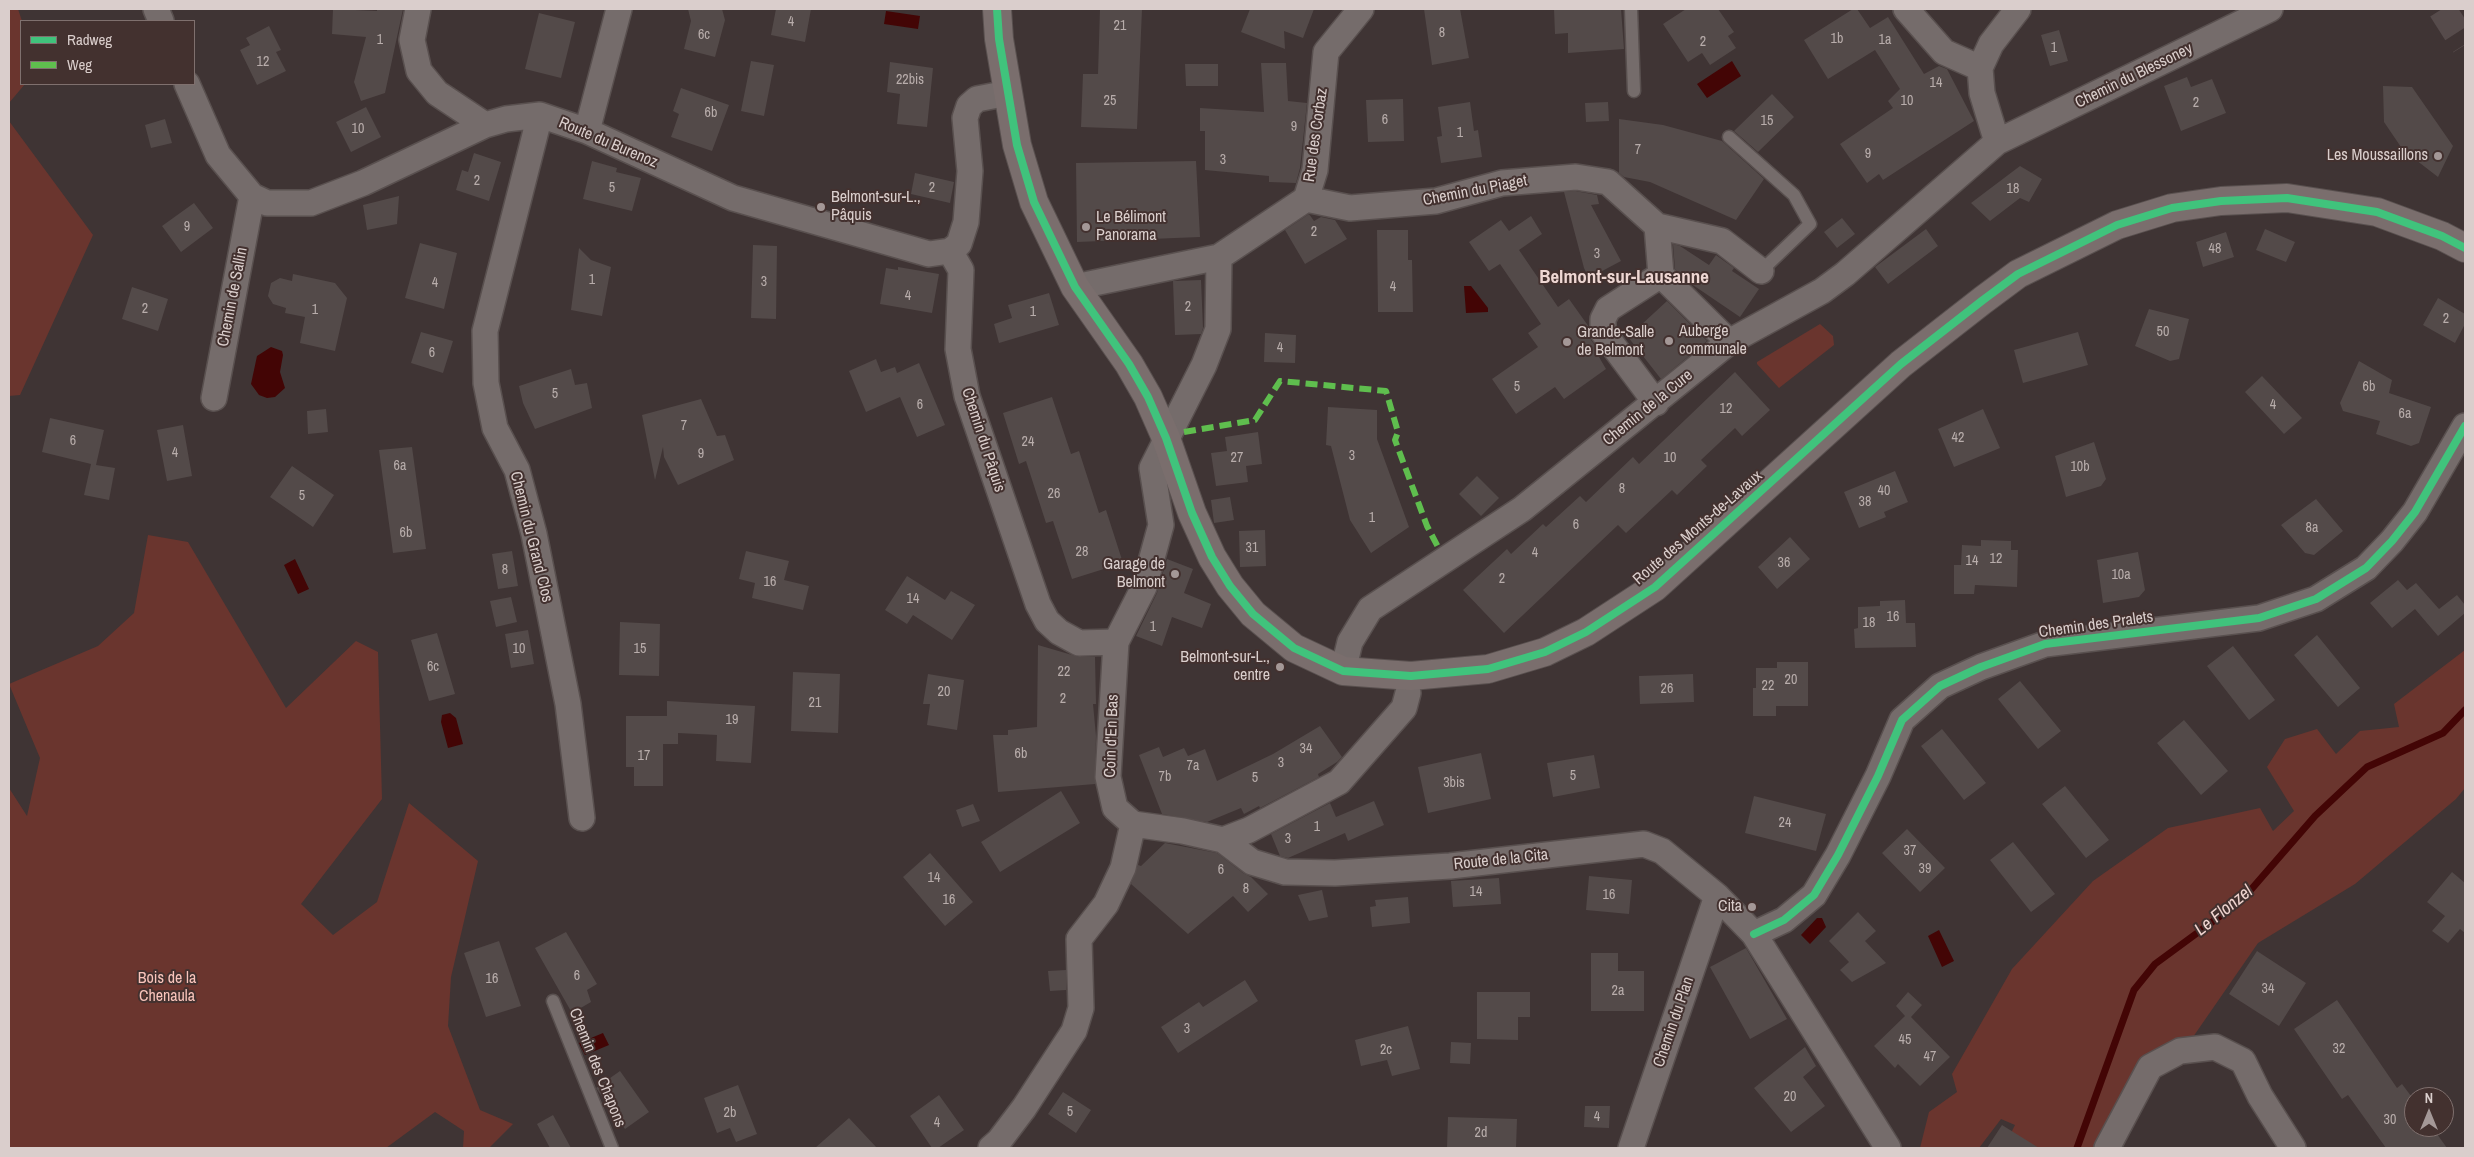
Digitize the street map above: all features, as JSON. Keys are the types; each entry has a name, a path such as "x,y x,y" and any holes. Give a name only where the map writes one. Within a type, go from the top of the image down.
{"street":[{"path":"418,9 412,40 419,71 437,93 485,126"},
{"path":"587,131 619,9"},
{"name":"Route des Monts-de-Lavaux","path":"997,9 1017,145 1034,202 1075,287 1129,364 1148,397 1166,438 1192,513 1212,557 1230,586 1253,614 1294,648 1343,671 1410,676 1488,669 1545,652 1586,632 1655,587 1901,364 1983,300 2018,274 2117,225 2172,208 2221,201 2287,198 2377,212 2442,236 2465,248"},
{"name":"Rue des Corbaz","path":"1075,287 1219,257 1250,239 1306,198 1315,170 1326,52 1361,9"},
{"path":"1906,9 1944,52 1980,68"},
{"path":"1997,142 1982,93 1980,68 1991,44 2018,9"},
{"name":"Chemin du Blessoney","path":"1997,142 2270,9"},
{"path":"187,85 218,155 252,196"},
{"path":"950,251 959,244 966,222 970,171 965,118 969,106 977,99 1008,93"},
{"name":"Route du Burenoz","path":"252,196 267,203 311,203 363,182 485,126 506,119 540,116 587,131 733,198 929,254 950,251"},
{"name":"Chemin du Grand Clos","path":"540,116 485,331 486,383 495,428 516,470 534,534 568,704 582,818"},
{"name":"Chemin de la Cure","path":"1343,671 1350,642 1370,609 1522,509 1656,403 1729,342 1822,291 1845,274 1997,142"},
{"name":"Chemin du Piaget","path":"1306,198 1350,208 1436,201 1502,183 1576,176 1608,182 1658,226"},
{"name":"Chemin de Sallin","path":"214,398 252,196"},
{"path":"1729,342 1661,275 1658,226 1722,241 1761,271"},
{"name":"Chemin du Pâquis","path":"950,251 961,270 958,349 966,396 1038,604 1047,620 1059,632 1079,643 1116,642"},
{"path":"1166,438 1204,365 1218,329 1219,257"},
{"path":"1656,403 1603,332 1603,319 1608,309 1661,275"},
{"name":"Chemin des Pralets","path":"1754,934 1784,920 1814,895 1838,855 1878,776 1902,720 1940,686 1981,667 2045,644 2189,628 2258,618 2316,599 2366,568 2392,542 2415,512 2465,426"},
{"name":"Coin d'En Bas","path":"1133,824 1115,808 1108,777 1116,642 1144,587 1161,526 1152,468 1166,438"},
{"path":"991,1148 999,1142 1024,1108 1074,1031 1081,1008 1079,940 1106,904 1123,868 1133,824 1183,831 1223,840 1249,830 1339,782 1404,708 1408,693"},
{"name":"Route de la Cita","path":"1223,840 1252,862 1285,872 1335,873 1450,866 1644,844 1662,851 1717,896 1754,934 1888,1148"},
{"name":"Chemin du Plan","path":"1631,1148 1717,896"},
{"path":"2107,1148 2150,1067 2180,1051 2215,1047 2243,1061 2260,1096 2293,1148"}],"lane":[{"path":"1631,9 1634,91"},
{"path":"1729,137 1794,195 1810,224 1761,271"},
{"name":"Chemin des Chapons","path":"553,1001 612,1148"}],"green space":[{"path":"9,9 18,9 22,20 20,20 20,85 24,85 9,103"},
{"path":"9,121 93,235 20,395 9,396"},
{"path":"1820,324 1833,336 1834,345 1779,388 1757,362"},
{"name":"Bois de la Chenaula","path":"148,535 188,542 286,708 356,641 378,652 382,799 301,904 333,935 377,902 409,803 478,861 451,977 448,1026 480,1110 513,1124 489,1148 463,1148 464,1131 435,1112 386,1148 9,1148 9,788 27,816 40,758 9,684 98,646 134,613"},
{"path":"2465,650 2465,788 2456,799 2355,884 2258,943 2193,1037 2144,1062 2096,1148 2015,1148 2007,1141 2015,1125 2001,1119 1979,1148 1920,1148 1929,1112 1957,1092 1952,1074 2012,969 2093,881 2168,828 2260,808 2273,831 2294,811 2267,767 2285,739 2317,729 2336,754 2360,731 2399,727 2394,704"}],"shaded area":[{"path":"886,11 920,16 918,29 884,24"},
{"path":"1732,61 1741,76 1707,98 1697,84"},
{"path":"1464,286 1471,286 1488,308 1488,312 1466,313"},
{"path":"271,347 282,351 280,372 285,388 275,397 267,398 259,395 251,384 257,356"},
{"path":"295,559 309,589 298,594 284,565"},
{"path":"450,713 456,718 463,744 448,748 441,722 442,715"},
{"path":"1817,918 1822,918 1826,927 1810,944 1801,935"},
{"path":"1939,930 1954,961 1942,967 1928,936"},
{"path":"603,1033 609,1045 585,1055 579,1043"}],"building":[{"path":"333,9 377,11 377,9 403,9 385,93 361,101 354,82 366,37 332,34"},
{"path":"688,9 722,9 725,20 715,57 684,49 691,21"},
{"path":"776,9 811,9 805,42 771,35"},
{"path":"1100,9 1142,9 1137,129 1081,127 1083,74 1098,74"},
{"path":"1250,9 1314,9 1303,38 1284,31 1285,49 1241,32"},
{"path":"1424,9 1460,9 1469,58 1432,65"},
{"path":"1554,9 1621,9 1624,49 1568,53 1568,33 1555,34"},
{"path":"1686,9 1718,9 1734,32 1728,36 1736,48 1710,65 1702,53 1688,62 1663,24"},
{"path":"1853,9 1857,9 1870,28 1888,17 1924,74 1939,66 1947,69 1974,121 1883,180 1879,174 1867,183 1840,144 1893,108 1888,101 1900,89 1875,50 1828,79 1804,40"},
{"path":"539,13 575,22 561,78 525,69"},
{"path":"269,26 281,50 276,52 286,71 257,85 240,50 250,45 246,38"},
{"path":"2059,30 2068,61 2050,66 2041,35"},
{"path":"751,61 774,65 764,116 741,111"},
{"path":"890,62 933,68 927,127 897,124 900,94 887,92"},
{"path":"1261,63 1286,63 1288,101 1307,103 1300,168 1296,183 1269,182 1269,176 1205,170 1205,131 1200,131 1200,108 1264,112"},
{"path":"1185,64 1218,64 1218,86 1186,86"},
{"path":"2187,77 2191,87 2212,79 2226,113 2181,131 2164,86"},
{"path":"2383,86 2412,87 2453,146 2438,177 2403,150 2384,122"},
{"path":"681,88 729,105 712,151 671,137 679,114 673,111"},
{"path":"1772,94 1794,117 1758,152 1734,131"},
{"path":"1403,99 1404,141 1368,142 1366,100"},
{"path":"1470,102 1474,131 1478,130 1482,157 1441,163 1437,137 1442,136 1438,107"},
{"path":"1608,102 1609,121 1586,122 1585,103"},
{"path":"366,107 381,137 351,152 336,122"},
{"path":"165,119 172,143 151,148 145,125"},
{"path":"1619,119 1663,125 1722,141 1764,179 1736,220 1650,182 1624,177 1619,173"},
{"path":"474,153 501,162 489,201 456,190 462,170 468,172"},
{"path":"592,161 617,168 616,172 641,178 632,211 583,199"},
{"path":"1196,161 1200,237 1077,242 1076,163"},
{"path":"2020,166 2042,179 2029,202 2020,198 1990,221 1971,203"},
{"path":"915,173 954,182 950,203 911,194"},
{"path":"1575,191 1597,195 1599,204 1591,205 1621,261 1589,278 1584,268 1564,192"},
{"path":"399,196 397,224 367,230 363,205"},
{"path":"194,203 213,228 181,252 162,226"},
{"path":"1309,214 1314,221 1321,217 1335,220 1347,239 1305,264 1285,230"},
{"path":"1531,216 1542,234 1519,250 1558,307 1569,299 1589,327 1591,340 1602,355 1599,357 1606,369 1564,399 1555,387 1516,414 1492,379 1538,347 1528,333 1541,324 1500,264 1489,271 1469,242 1501,220 1509,231"},
{"path":"1842,218 1855,234 1837,248 1824,232"},
{"path":"1926,229 1938,246 1888,284 1875,267"},
{"path":"2265,229 2295,242 2286,262 2256,250"},
{"path":"1377,230 1408,230 1408,260 1412,260 1413,312 1378,312"},
{"path":"2226,232 2234,257 2203,267 2196,242"},
{"path":"420,243 457,253 444,309 405,298"},
{"path":"1673,244 1680,246 1709,265 1716,255 1734,268 1732,271 1759,289 1740,317 1687,281 1675,269"},
{"path":"753,245 777,246 776,319 751,318"},
{"path":"579,248 591,260 611,267 602,316 571,310"},
{"path":"898,267 939,274 932,313 880,304 886,268 898,270"},
{"path":"293,274 335,283 347,298 335,351 300,343 305,317 285,313 286,308 273,304 268,296 271,283 280,278 292,281"},
{"path":"1201,280 1203,328 1201,334 1175,335 1173,281"},
{"path":"132,287 168,299 158,331 122,319"},
{"path":"1049,293 1059,325 999,343 994,324 1012,318 1008,305"},
{"path":"2438,298 2465,314 2465,324 2455,343 2423,325"},
{"name":"Auberge communale","path":"1667,301 1707,341 1661,379 1628,337"},
{"path":"2149,309 2189,319 2179,359 2170,361 2135,346"},
{"path":"421,332 453,341 443,373 411,363"},
{"path":"2078,332 2088,365 2023,383 2014,350"},
{"path":"1265,333 1296,335 1295,363 1264,362"},
{"path":"876,359 881,372 895,367 897,373 919,363 945,425 917,437 900,397 866,412 849,371"},
{"path":"2359,361 2392,380 2389,393 2431,407 2419,443 2411,446 2376,434 2380,421 2343,411 2340,403"},
{"path":"571,369 575,385 587,383 592,408 535,429 523,403 519,386"},
{"path":"1735,372 1770,410 1742,436 1735,428 1701,460 1707,466 1677,495 1672,490 1626,533 1618,525 1504,633 1463,590 1507,549 1511,554 1543,524 1546,527 1580,496 1586,502 1633,457 1639,464"},
{"path":"2262,376 2302,418 2284,434 2245,392"},
{"path":"1052,397 1071,454 1079,451 1099,513 1106,510 1123,563 1072,579 1053,521 1046,523 1026,461 1019,464 1003,413"},
{"path":"701,399 717,436 725,435 734,460 678,485 664,457 663,447 655,480 642,415"},
{"path":"1328,407 1377,410 1377,439 1409,527 1371,553 1350,520 1331,446 1326,445"},
{"path":"326,409 328,432 308,434 307,411"},
{"path":"1983,409 2000,448 1954,467 1938,429"},
{"path":"50,418 104,430 96,465 115,468 109,500 84,495 91,464 42,452"},
{"path":"183,425 192,476 167,481 157,430"},
{"path":"1258,432 1262,464 1246,466 1248,482 1216,486 1211,453 1227,451 1225,437"},
{"path":"2094,442 2106,479 2101,486 2066,497 2055,456"},
{"path":"412,447 426,549 393,553 379,450"},
{"path":"292,466 334,495 313,527 270,497"},
{"path":"1895,471 1908,502 1884,512 1886,517 1859,528 1844,492"},
{"path":"1477,476 1499,498 1481,516 1459,494"},
{"path":"1230,497 1234,520 1214,523 1211,500"},
{"path":"2316,499 2343,531 2314,555 2305,553 2281,525"},
{"path":"1265,530 1266,566 1240,567 1239,531"},
{"path":"1790,537 1810,559 1777,589 1758,567"},
{"path":"1981,540 2011,541 2011,550 2018,550 2017,587 1975,585 1974,594 1954,594 1954,565 1961,565 1962,545 1981,546"},
{"path":"512,551 518,586 498,589 492,554"},
{"path":"746,551 789,561 784,580 809,586 803,610 752,598 755,583 739,579"},
{"path":"2138,552 2145,590 2139,597 2103,603 2097,560"},
{"path":"1167,559 1193,569 1184,593 1211,604 1202,628 1172,617 1162,646 1136,636 1157,593"},
{"path":"907,576 945,600 951,591 975,605 952,640 913,615 907,624 885,610"},
{"path":"2398,580 2407,590 2416,583 2439,609 2457,595 2465,605 2465,613 2438,636 2415,609 2392,628 2370,603"},
{"path":"511,597 517,622 496,627 490,601"},
{"path":"1905,600 1906,623 1915,623 1916,647 1855,648 1854,629 1858,628 1858,607 1880,606 1880,601"},
{"path":"620,622 660,624 659,676 619,675"},
{"path":"528,630 534,664 511,668 505,634"},
{"path":"437,633 455,694 429,701 411,640"},
{"path":"2317,635 2360,688 2338,707 2294,655"},
{"path":"1038,645 1079,657 1095,657 1096,704 1093,704 1096,736 1095,784 998,792 993,735 1008,735 1008,730 1037,727"},
{"path":"2233,646 2275,700 2249,720 2207,666"},
{"path":"1777,662 1808,662 1808,706 1776,706 1776,716 1753,716 1753,688 1756,688 1756,668 1777,668"},
{"path":"793,672 840,674 838,733 791,731"},
{"path":"928,674 964,680 957,730 927,725 930,704 923,704"},
{"path":"1693,674 1694,702 1640,704 1639,676"},
{"path":"2020,681 2061,731 2038,749 1998,699"},
{"path":"667,701 755,706 751,763 716,761 717,735 678,733 678,744 663,744 663,786 634,786 634,767 626,767 626,716 667,716"},
{"path":"2184,720 2228,771 2201,795 2157,743"},
{"path":"1320,726 1342,757 1337,762 1318,774 1319,777 1260,808 1259,806 1244,814 1241,808 1207,822 1162,814 1139,755 1159,747 1163,757 1184,748 1188,756 1205,749 1217,781 1273,754"},
{"path":"1942,729 1986,783 1964,800 1921,746"},
{"path":"1481,753 1491,799 1428,813 1418,767"},
{"path":"1594,755 1600,788 1553,797 1547,763"},
{"path":"2065,786 2109,840 2086,858 2042,804"},
{"path":"1061,791 1080,823 1000,872 981,842"},
{"path":"1754,796 1826,814 1816,851 1745,833"},
{"path":"1374,801 1384,825 1348,841 1345,833 1288,858 1280,856 1271,834 1330,803 1336,817"},
{"path":"973,804 980,821 962,827 956,810"},
{"path":"1907,829 1945,868 1920,892 1882,853"},
{"path":"2013,842 2055,894 2031,912 1990,860"},
{"path":"1165,843 1217,853 1251,877 1268,894 1248,912 1233,896 1188,934 1131,884 1138,865 1141,866"},
{"path":"930,853 973,902 945,926 903,877"},
{"path":"2452,872 2465,883 2465,933 2460,929 2448,943 2432,931 2445,916 2427,902"},
{"path":"1589,876 1632,880 1629,914 1586,910"},
{"path":"1499,878 1501,904 1453,907 1451,881"},
{"path":"1322,890 1328,917 1309,921 1298,895"},
{"path":"1408,897 1410,923 1372,927 1370,907 1376,906 1375,900"},
{"path":"1858,912 1876,931 1865,941 1886,963 1852,982 1840,970 1849,962 1829,941"},
{"path":"566,932 597,984 587,990 591,1002 572,1013 535,948"},
{"path":"499,941 521,1006 486,1017 464,953"},
{"path":"1746,948 1787,1019 1750,1039 1710,967"},
{"path":"2257,951 2306,983 2279,1026 2229,994"},
{"path":"1591,953 1618,953 1618,971 1644,971 1644,1011 1591,1011"},
{"path":"1066,970 1066,990 1050,991 1048,971"},
{"path":"1245,980 1258,1001 1178,1053 1161,1027 1199,1002 1203,1007"},
{"path":"1477,992 1530,992 1530,1017 1518,1017 1518,1040 1477,1039"},
{"path":"1908,992 1922,1005 1911,1017 1950,1057 1920,1086 1898,1064 1895,1068 1874,1046 1905,1016 1896,1006"},
{"path":"2337,1000 2397,1088 2402,1084 2404,1087 2404,1137 2439,1137 2447,1148 2386,1148 2348,1095 2342,1099 2294,1029"},
{"path":"1408,1026 1420,1069 1392,1076 1387,1060 1361,1066 1355,1040"},
{"path":"1451,1042 1471,1043 1470,1064 1450,1063"},
{"path":"1805,1047 1816,1066 1803,1077 1825,1106 1791,1132 1754,1088"},
{"path":"620,1071 649,1112 625,1129 596,1088"},
{"path":"738,1085 757,1134 736,1142 730,1128 717,1133 704,1098"},
{"path":"1063,1092 1091,1110 1076,1133 1048,1114"},
{"path":"939,1095 964,1130 938,1148 932,1148 910,1116"},
{"path":"1585,1106 1610,1106 1609,1128 1584,1127"},
{"path":"553,1115 571,1148 550,1148 537,1124"},
{"path":"1448,1117 1517,1119 1516,1148 1447,1148"},
{"path":"849,1118 877,1148 815,1148"},
{"path":"2002,1125 2039,1148 1987,1148"}],"waterway":[{"name":"Le Flonzel","path":"2077,1148 2134,990 2155,964 2242,900 2315,816 2367,767 2443,733 2465,710"}],"tunnel":[{"path":"2442,9 2465,45"}],"marked path":[{"path":"1184,432 1255,420 1280,381 1386,391 1398,432 1395,440 1427,526 1438,547"}],"cycle path":[{"path":"997,9 999,39 1017,145 1034,202 1075,287 1129,364 1148,397 1166,438 1192,513 1212,557 1230,586 1253,614 1294,648 1343,671 1411,676 1488,669 1545,652 1586,632 1655,587 1901,364 1983,300 2018,274 2117,225 2172,208 2221,201 2287,198 2377,212 2442,236 2465,248"},
{"path":"1754,934 1784,920 1814,895 1838,855 1878,776 1902,720 1940,686 1981,667 2045,644 2259,618 2316,599 2366,568 2392,541 2415,512 2465,426"}],"place":[{"name":"Les Moussaillons","path":"2438,156"},
{"name":"Belmont-sur-L., Pâquis","path":"821,207"},
{"name":"Le Bélimont Panorama","path":"1086,227"},
{"name":"Auberge communale","path":"1669,341"},
{"name":"Grande-Salle de Belmont","path":"1567,342"},
{"name":"Garage de Belmont","path":"1175,574"},
{"name":"Belmont-sur-L., centre","path":"1280,667"},
{"name":"Cita","path":"1752,907"}],"district":[{"name":"Belmont-sur-Lausanne","path":"1624,278"}]}
